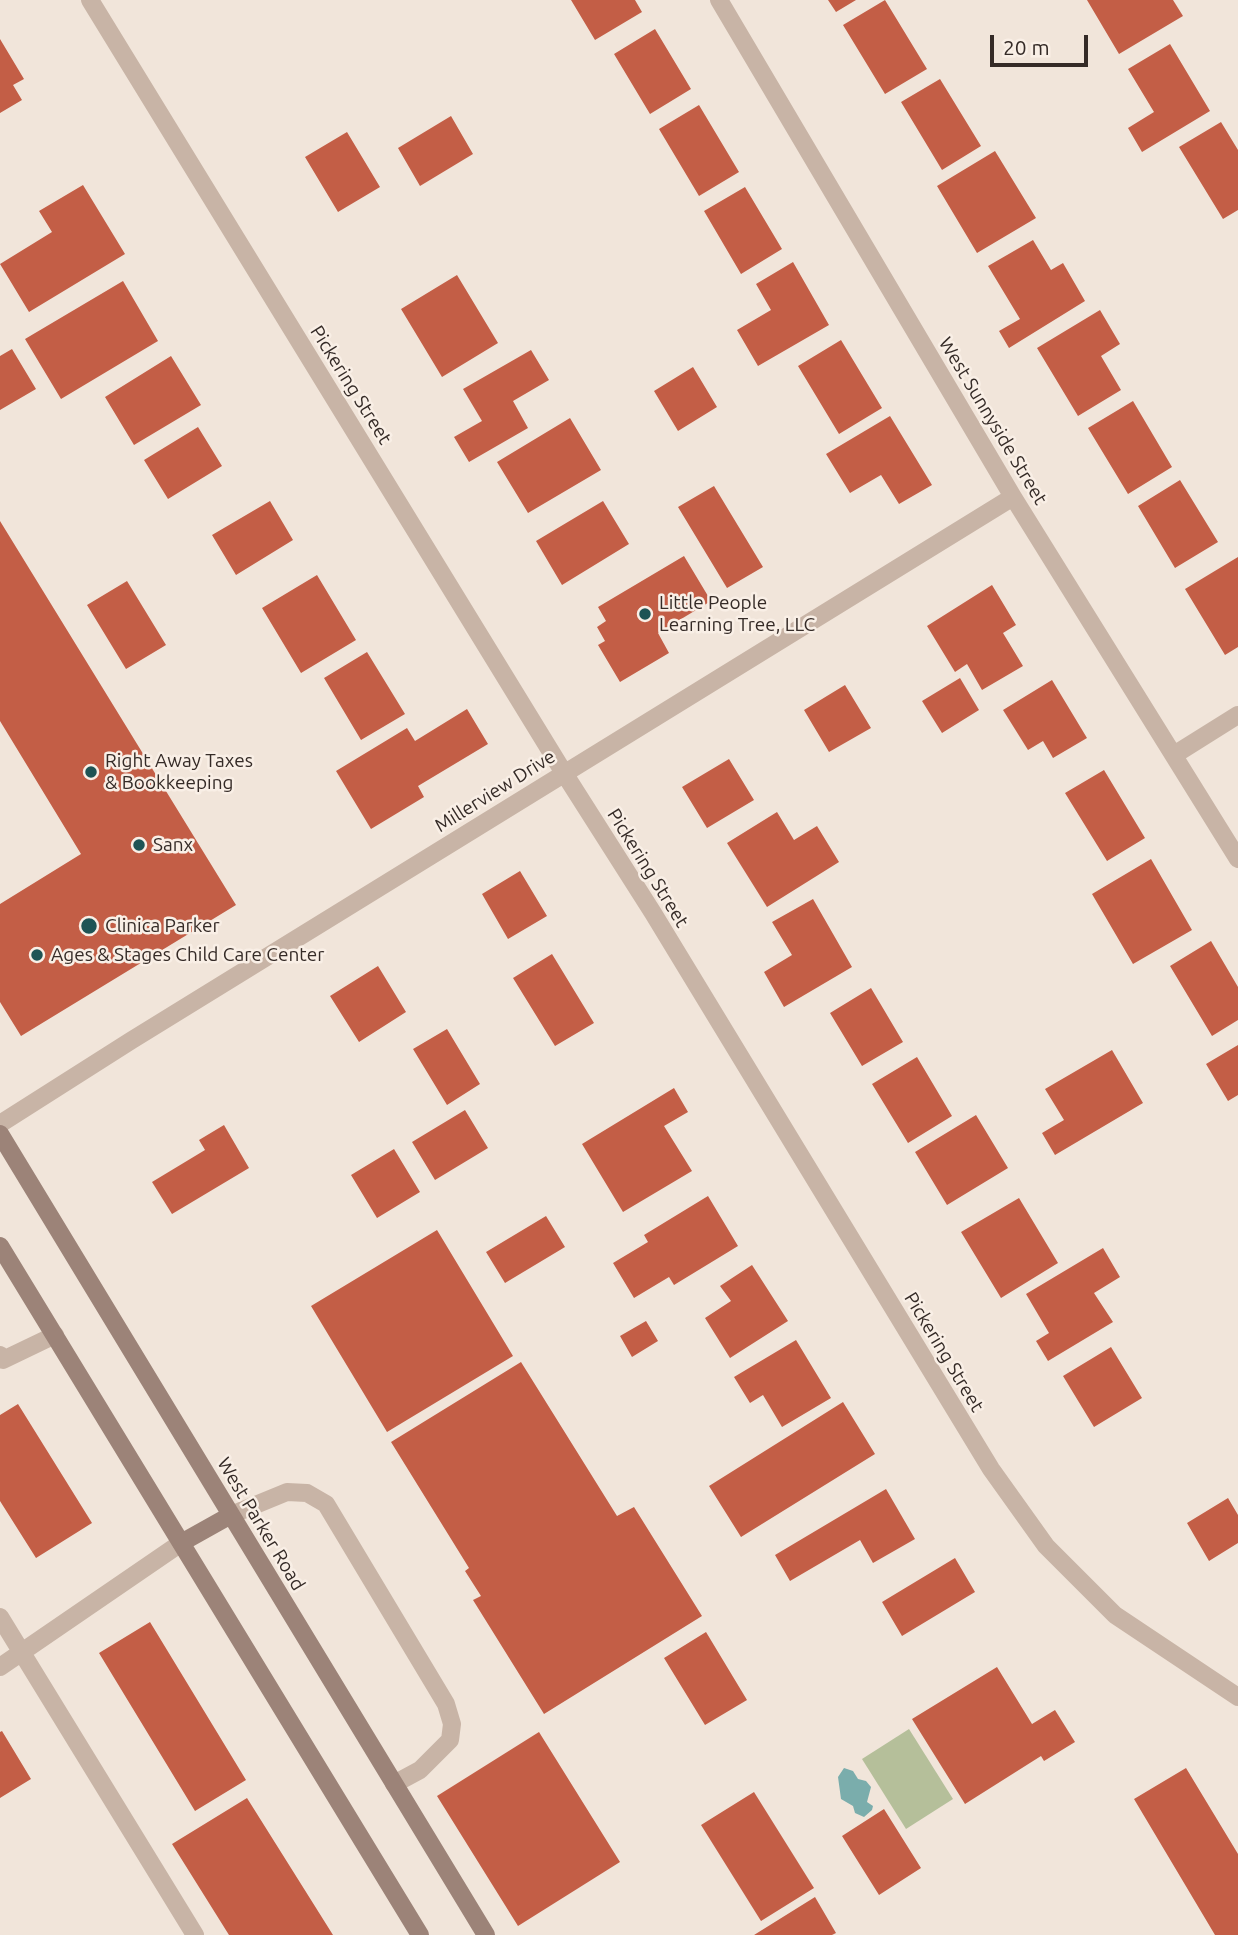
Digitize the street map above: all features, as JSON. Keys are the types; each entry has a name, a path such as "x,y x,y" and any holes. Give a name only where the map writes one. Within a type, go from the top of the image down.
{"main road":[{"name":"West Parker Road","path":"0,1134 486,1935"},
{"path":"0,1246 420,1935"},
{"path":"181,1544 231,1515"}],"street":[{"name":"Pickering Street","path":"90,0 564,773 653,913 991,1469 1046,1546 1115,1615 1238,1697"},
{"name":"West Sunnyside Street","path":"719,0 1013,496 1238,859"},
{"name":"Millerview Drive","path":"0,1124 1013,496"},
{"path":"1174,755 1238,715"},
{"path":"0,1355 3,1360 55,1335"},
{"path":"231,1515 286,1492 307,1493 326,1504 446,1704 452,1724 450,1740 420,1770 394,1784"},
{"path":"0,1667 181,1544"},
{"path":"0,1617 195,1935"}],"green space":[{"path":"909,1729 953,1799 906,1829 862,1759"}],"water":[{"path":"844,1768 853,1771 858,1779 866,1781 871,1787 867,1802 873,1806 864,1817 855,1813 853,1806 841,1799 838,1777"}],"building":[{"path":"571,0 635,0 642,12 595,40"},
{"path":"828,0 856,0 836,12"},
{"path":"885,0 927,69 885,94 843,25"},
{"path":"1087,0 1173,0 1183,16 1119,54"},
{"path":"655,29 691,89 650,114 614,54"},
{"path":"0,39 24,79 13,85 22,100 0,113"},
{"path":"1170,44 1210,111 1142,152 1128,128 1154,112 1128,69"},
{"path":"940,79 981,146 942,170 901,102"},
{"path":"699,105 739,172 699,196 659,129"},
{"path":"451,116 473,154 420,186 398,148"},
{"path":"1221,122 1238,150 1238,210 1223,219 1179,147"},
{"path":"347,132 380,187 338,212 305,157"},
{"path":"995,151 1036,218 977,253 937,186"},
{"path":"83,185 125,254 29,312 0,264 52,232 39,211"},
{"path":"745,187 782,249 741,274 704,211"},
{"path":"1033,240 1051,270 1063,263 1085,301 1009,348 999,331 1020,319 988,266"},
{"path":"793,262 829,325 758,366 737,330 771,310 756,284"},
{"path":"457,275 498,343 442,377 401,309"},
{"path":"123,281 158,341 61,399 25,339"},
{"path":"1100,310 1120,344 1101,356 1121,390 1078,416 1037,348"},
{"path":"841,340 882,408 839,434 798,366"},
{"path":"12,349 36,389 0,410 0,356"},
{"path":"531,350 549,380 513,401 528,428 469,462 454,437 482,421 463,389"},
{"path":"171,356 201,405 134,445 105,397"},
{"path":"693,367 717,407 678,431 654,391"},
{"path":"1133,401 1172,467 1128,494 1088,428"},
{"path":"890,416 932,485 899,504 881,475 850,493 826,454"},
{"path":"570,418 601,470 528,513 497,462"},
{"path":"198,427 222,466 168,499 144,460"},
{"path":"1180,480 1218,542 1175,568 1138,506"},
{"path":"714,486 763,567 727,588 678,507"},
{"path":"270,501 293,540 236,575 212,535"},
{"path":"603,501 629,544 562,585 536,541"},
{"path":"0,521 236,905 21,1036 0,1002 0,904 81,854 0,721"},
{"name":"Little People Learning Tree, LLC","path":"684,556 711,601 658,633 669,653 620,682 598,645 605,641 597,627 606,621 598,607"},
{"path":"1238,557 1238,647 1225,655 1185,589"},
{"path":"317,575 356,640 301,673 262,608"},
{"path":"127,581 166,645 126,669 87,605"},
{"path":"992,585 1016,625 1003,633 1023,666 982,690 967,664 955,672 927,626"},
{"path":"367,652 405,714 361,740 324,678"},
{"path":"960,678 979,710 942,733 922,701"},
{"path":"1052,680 1087,738 1053,758 1043,741 1028,750 1003,710"},
{"path":"845,685 871,728 829,752 804,710"},
{"path":"467,709 488,744 418,786 424,797 371,829 336,771 407,728 415,741"},
{"path":"729,759 754,800 707,828 682,787"},
{"path":"1104,770 1145,838 1107,861 1065,793"},
{"path":"777,812 794,840 817,826 839,862 767,907 727,843"},
{"path":"1151,859 1192,930 1133,964 1092,894"},
{"path":"520,871 547,916 508,939 482,894"},
{"path":"813,899 852,967 784,1007 764,972 792,955 772,922"},
{"path":"1211,941 1238,987 1238,1020 1212,1036 1170,966"},
{"path":"552,954 594,1023 555,1046 513,978"},
{"path":"378,966 406,1012 359,1042 330,996"},
{"path":"871,988 903,1042 862,1066 830,1013"},
{"path":"447,1029 480,1084 447,1105 413,1049"},
{"path":"1238,1045 1238,1095 1228,1101 1206,1064"},
{"path":"1112,1050 1143,1103 1055,1155 1042,1133 1064,1120 1045,1089"},
{"path":"917,1057 952,1116 908,1143 872,1084"},
{"path":"674,1088 688,1112 664,1126 692,1171 623,1212 582,1144"},
{"path":"465,1110 488,1148 435,1180 412,1142"},
{"path":"976,1115 1008,1168 947,1205 915,1152"},
{"path":"224,1125 249,1168 172,1214 152,1182 205,1150 199,1140"},
{"path":"394,1149 420,1192 377,1218 351,1175"},
{"path":"708,1196 738,1246 674,1285 669,1277 634,1298 613,1263 648,1242 644,1235"},
{"path":"1019,1198 1058,1263 1001,1298 961,1232"},
{"path":"546,1216 565,1247 505,1283 486,1252"},
{"path":"437,1230 513,1356 387,1432 311,1306"},
{"path":"1103,1248 1120,1277 1094,1293 1113,1322 1048,1361 1036,1341 1049,1333 1026,1294"},
{"path":"752,1265 788,1321 730,1358 705,1318 731,1301 720,1286"},
{"path":"646,1321 658,1341 632,1357 620,1336"},
{"path":"796,1340 831,1398 782,1427 763,1395 750,1403 734,1377"},
{"path":"1111,1347 1142,1398 1094,1427 1063,1376"},
{"path":"521,1362 617,1516 634,1507 702,1616 544,1714 473,1600 481,1596 465,1571 469,1568 391,1442"},
{"path":"843,1402 875,1454 741,1537 709,1486"},
{"path":"18,1404 92,1523 36,1558 0,1501 0,1415"},
{"path":"886,1489 915,1539 873,1563 860,1540 790,1581 775,1555"},
{"path":"1228,1498 1238,1515 1238,1543 1209,1561 1187,1523"},
{"path":"955,1558 975,1592 902,1636 882,1602"},
{"path":"150,1622 246,1780 195,1811 99,1653"},
{"path":"706,1632 747,1700 705,1725 664,1658"},
{"path":"997,1667 1032,1724 1055,1710 1075,1742 1044,1761 1041,1756 965,1804 912,1719"},
{"path":"2,1731 31,1779 0,1798 0,1732"},
{"path":"539,1732 620,1862 518,1926 437,1796"},
{"path":"1186,1768 1238,1854 1238,1935 1215,1935 1134,1799"},
{"path":"754,1792 814,1888 761,1921 701,1825"},
{"path":"247,1798 333,1935 229,1935 172,1844"},
{"path":"884,1809 921,1868 879,1895 842,1836"},
{"path":"815,1897 836,1933 754,1935"}],"place":[{"name":"Little People Learning Tree, LLC","path":"645,614"},
{"name":"Right Away Taxes & Bookkeeping","path":"91,772"},
{"name":"Sanx","path":"139,845"},
{"name":"Clinica Parker","path":"89,926"},
{"name":"Ages & Stages Child Care Center","path":"37,955"}]}
